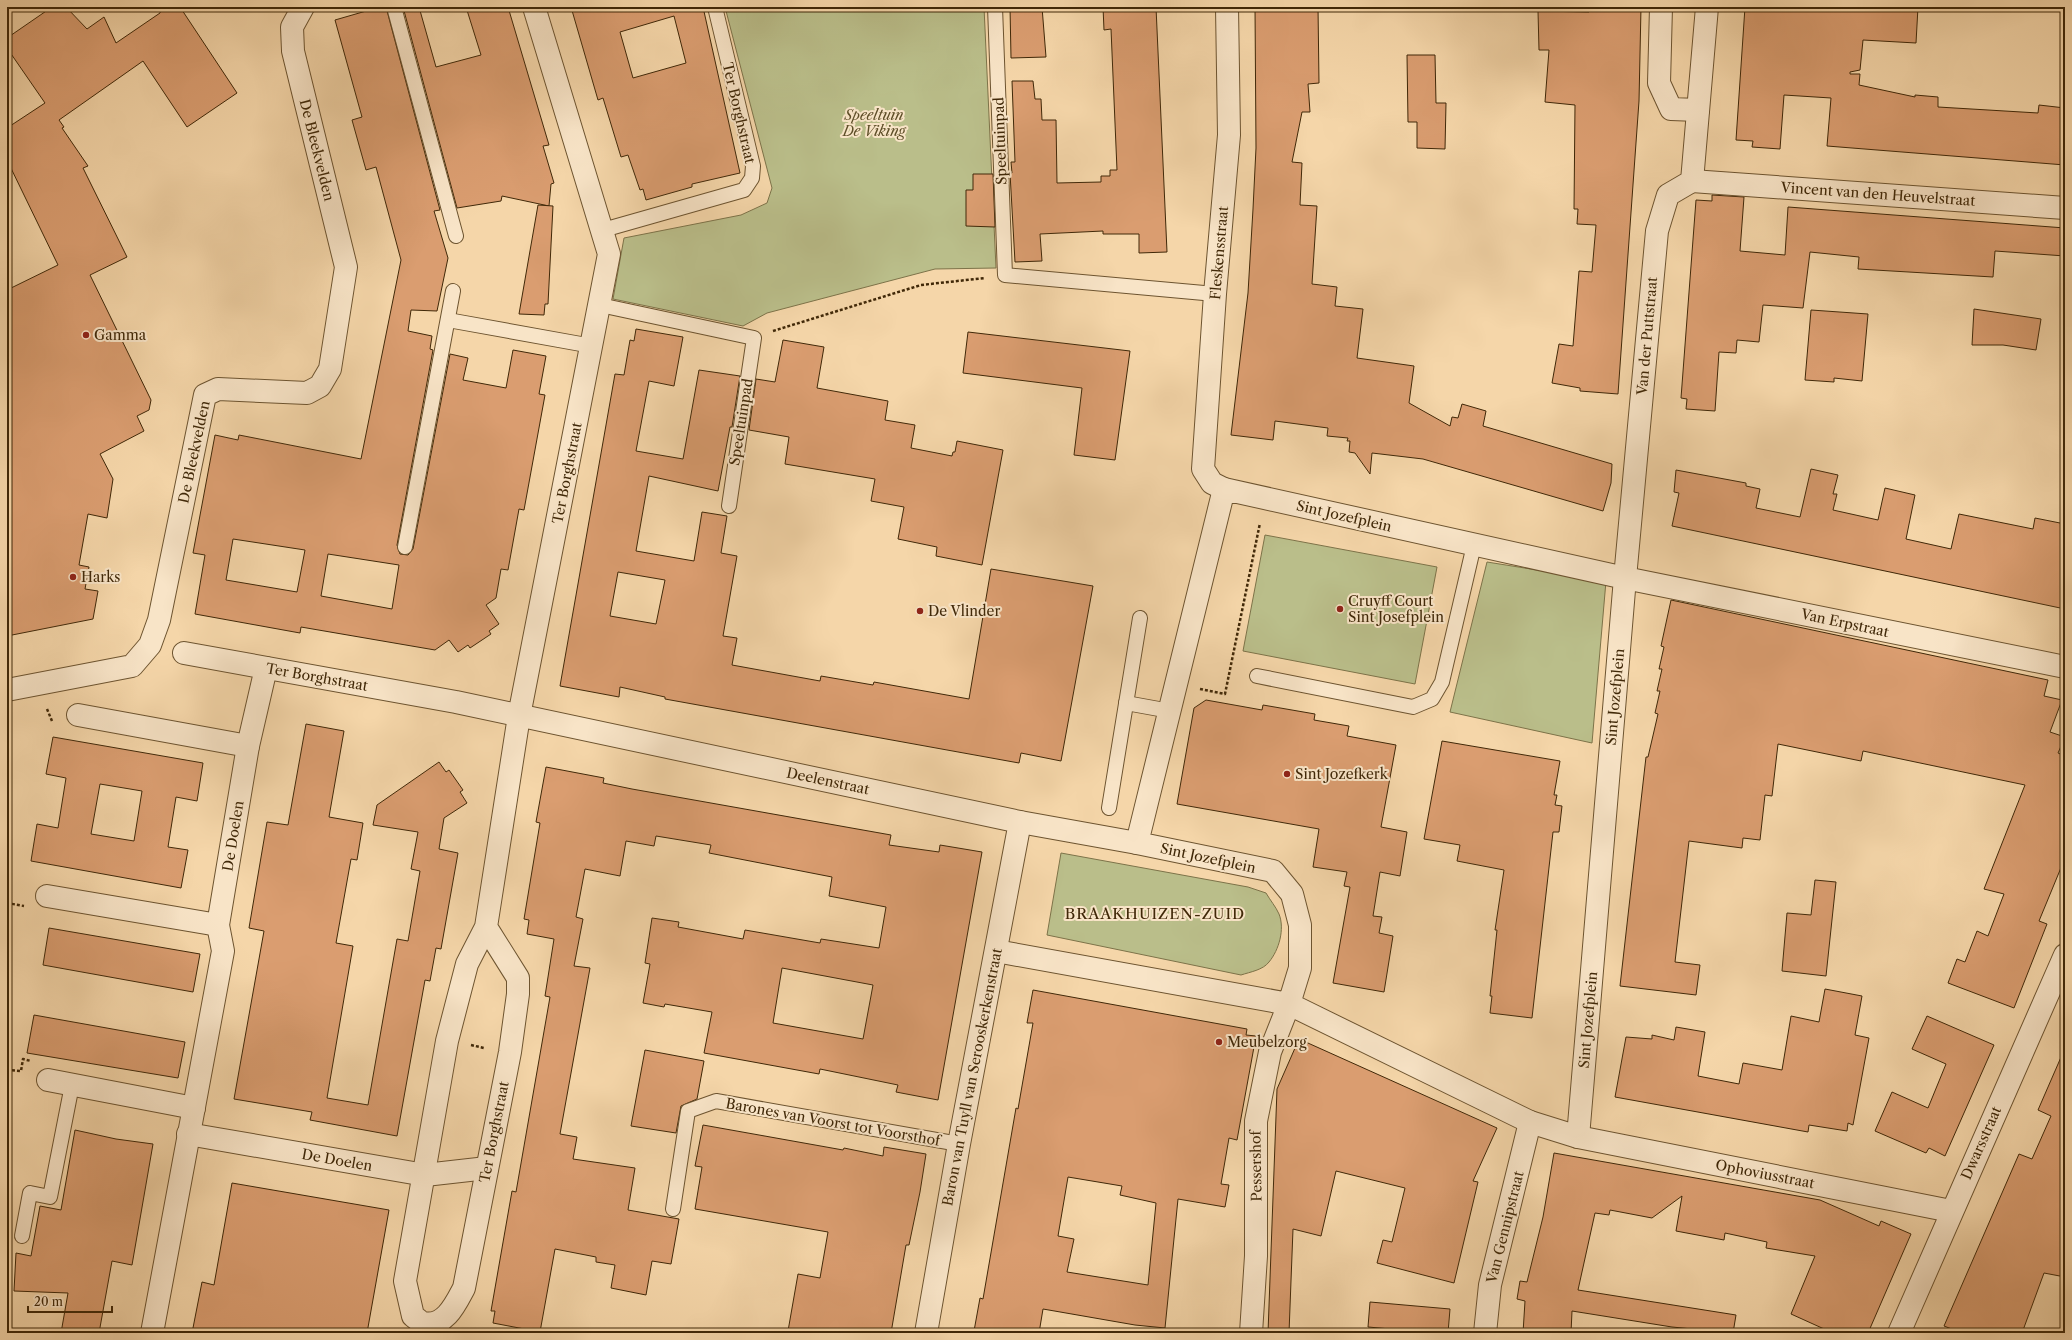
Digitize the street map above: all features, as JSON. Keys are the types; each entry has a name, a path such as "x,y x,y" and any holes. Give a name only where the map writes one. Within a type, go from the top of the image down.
{"street":[{"name":"De Bleekvelden","path":"7,690 132,666 150,645 159,620 205,395 218,389 307,393 320,386 330,369 346,267 293,51 292,26 303,7"},
{"name":"Ter Borghstraat","path":"486,927 518,978 518,994 510,1052 464,1288 453,1310 439,1321 422,1328 413,1316 405,1281 425,1175 447,1041 467,964 486,927 519,716 610,254 534,7"},
{"name":"Fleskensstraat","path":"1224,489 1212,483 1203,469 1215,294 1229,135 1227,7"},
{"path":"1661,7 1659,83 1671,109 1698,110"},
{"path":"1692,180 1707,7"},
{"name":"Vincent van den Heuvelstraat","path":"1692,180 2065,208"},
{"name":"Van der Puttstraat","path":"1625,578 1657,231 1668,195 1692,180"},
{"path":"1137,843 1224,489"},
{"name":"Sint Jozefplein","path":"1224,489 1265,497 1474,546 1625,578 1578,1137"},
{"name":"Van Erpstraat","path":"1625,578 2065,667"},
{"name":"Ter Borghstraat","path":"184,653 456,702 519,716"},
{"name":"De Doelen","path":"152,1333 223,951 218,925 248,746 266,668"},
{"path":"78,715 248,746"},
{"name":"Deelenstraat","path":"519,716 1020,822 1137,843"},
{"name":"Baron van Tuyll van Serooskerkenstraat","path":"926,1333 959,1144 1020,822"},
{"name":"Sint Jozefplein","path":"1137,843 1273,871 1292,894 1300,925 1300,968 1289,1004"},
{"path":"47,896 218,925"},
{"path":"996,951 1289,1004 1530,1122 1578,1137"},
{"name":"Dwarsstraat","path":"1899,1333 1951,1211 2065,954"},
{"name":"Pessershof","path":"1251,1333 1256,1256 1256,1121 1270,1052 1289,1004"},
{"path":"48,1080 194,1108"},
{"name":"Van Gennipstraat","path":"1485,1333 1490,1285 1530,1122"},
{"name":"De Doelen","path":"188,1134 425,1175 487,1168"},
{"name":"Ophoviusstraat","path":"1578,1137 1951,1211"}],"lane":[{"path":"394,7 456,236"},
{"name":"Ter Borghstraat","path":"603,230 744,190 752,178 753,166 714,7"},
{"name":"Speeltuinpad","path":"995,7 1005,275"},
{"path":"1005,275 1215,294"},
{"path":"405,547 453,291"},
{"path":"600,305 754,338"},
{"path":"448,320 592,346"},
{"name":"Speeltuinpad","path":"729,506 754,338"},
{"path":"1257,676 1413,707 1432,699 1442,682 1474,546"},
{"path":"1110,808 1140,618"},
{"path":"1126,703 1170,711"},
{"path":"22,1236 30,1193 50,1197 72,1084"},
{"name":"Barones van Voorst tot Voorsthof","path":"673,1209 688,1111 716,1101 959,1144"}],"path":[{"path":"754,338 921,286 1005,275"},
{"path":"1176,684 1225,694 1265,497"},
{"path":"447,1041 510,1052"}],"green space":[{"name":"Speeltuin De Viking","path":"725,7 984,7 996,268 935,269 767,313 743,326 613,299 624,238 741,215 767,203 772,188"},
{"name":"Cruyff Court Sint Josefplein","path":"1265,535 1437,567 1415,684 1243,651"},
{"path":"1487,562 1606,581 1592,743 1450,712"},
{"path":"1061,853 1248,887 1266,893 1278,911 1281,920 1281,933 1276,952 1269,962 1263,967 1241,975 1047,935"}],"building":[{"path":"52,7 66,7 87,29 104,17 116,43 160,13 161,7 180,7 237,93 187,127 143,61 59,120 64,127 62,128 88,166 83,168 127,257 90,275 151,400 149,410 137,416 144,431 100,454 113,479 107,518 88,514 79,565 89,567 85,589 98,591 93,619 7,636 7,290 58,265 7,160 7,128 45,103 7,48 7,38"},
{"path":"380,7 386,7 440,210 434,211 448,258 437,311 411,310 408,331 432,336 430,349 433,350 397,545 400,554 408,555 413,549 450,354 468,358 463,380 506,388 513,350 546,356 539,394 545,395 524,510 519,509 508,570 501,569 496,598 486,605 499,624 489,631 491,634 470,648 468,645 458,652 449,640 435,650 301,627 300,633 195,614 205,555 193,553 215,435 238,440 239,435 361,459 401,260 376,167 366,170 352,120 362,117 335,20","holes":["233,539 305,550 297,592 226,580","328,554 399,565 392,609 321,596"]},
{"path":"403,7 419,7 436,67 481,55 466,7 508,7 549,145 543,146 554,183 551,184 549,206 502,196 501,201 457,208"},
{"path":"571,7 703,7 740,173 692,184 692,187 646,200 643,189 640,190 628,155 621,157 603,98 598,100","holes":["674,16 686,63 633,78 620,32"]},
{"path":"1010,7 1042,7 1046,57 1011,58"},
{"path":"1103,7 1156,7 1167,252 1139,253 1139,234 1103,234 1103,231 1040,234 1042,261 1015,262 1010,173 1012,173 1011,162 1015,162 1012,81 1033,81 1035,99 1041,99 1042,120 1056,120 1057,183 1101,182 1101,176 1110,176 1110,170 1117,170 1111,29 1104,30"},
{"path":"1255,7 1318,7 1319,83 1308,84 1310,112 1302,112 1292,162 1302,163 1300,205 1317,206 1312,284 1337,287 1335,306 1363,309 1357,358 1414,366 1409,403 1450,426 1452,417 1458,418 1462,404 1486,411 1483,426 1612,464 1611,483 1603,511 1423,459 1372,453 1370,474 1355,453 1349,452 1350,441 1347,441 1348,438 1327,436 1328,428 1275,421 1273,440 1231,435 1248,293 1253,209 1256,148"},
{"path":"1589,7 1641,7 1639,101 1618,394 1580,391 1580,388 1552,383 1559,344 1573,346 1579,271 1592,272 1596,225 1577,224 1578,209 1574,209 1575,105 1545,102 1549,50 1539,50 1538,11 1589,12"},
{"path":"1745,7 1918,7 1916,43 1863,40 1860,70 1850,72 1850,74 1860,74 1859,85 1915,97 1915,95 1938,97 1938,107 2038,113 2039,105 2065,108 2065,165 1827,146 1831,98 1784,95 1780,149 1752,147 1753,141 1736,140"},
{"path":"1407,55 1435,55 1436,103 1446,103 1445,149 1417,148 1417,122 1408,122"},
{"path":"973,174 993,174 995,227 966,226 966,190 973,190"},
{"path":"1712,195 1744,197 1740,251 1785,255 1788,207 2065,228 2065,256 1995,251 1993,277 1858,269 1859,257 1810,252 1803,308 1763,305 1759,342 1737,340 1736,353 1719,352 1715,411 1686,409 1687,399 1681,398 1696,200 1712,201"},
{"path":"538,205 553,206 548,304 545,304 544,315 519,314"},
{"path":"1974,309 2041,319 2036,350 2003,345 1972,345"},
{"path":"1811,310 1868,314 1862,381 1834,378 1834,382 1805,380"},
{"path":"636,329 683,337 674,386 649,381 636,451 683,459 699,370 740,376 732,427 730,427 718,491 649,476 636,551 694,561 702,512 727,516 721,553 737,556 723,636 737,638 732,665 820,681 821,676 873,685 874,682 969,699 991,569 1093,586 1061,761 1021,753 1019,763 665,699 665,697 620,687 619,697 560,686 615,374 624,375 630,340 634,341","holes":["618,572 665,580 656,624 610,616"]},
{"path":"968,332 1130,351 1115,460 1074,455 1082,388 963,373"},
{"path":"783,340 824,347 817,388 888,401 885,420 915,425 911,448 952,456 953,452 955,452 957,441 1003,450 982,565 936,556 937,547 898,539 904,507 871,501 875,479 785,464 789,437 749,430 756,379 775,382"},
{"path":"1811,469 1838,475 1833,494 1837,494 1833,510 1878,520 1885,488 1915,495 1906,539 1951,549 1959,514 2033,529 2035,518 2065,524 2065,609 1672,526 1679,493 1674,492 1676,470 1746,483 1746,486 1760,489 1756,508 1800,517"},
{"path":"1671,600 2048,680 2044,696 2062,700 2050,732 2065,737 2058,753 2065,756 2065,858 2039,921 2047,924 2014,1008 1948,983 1957,959 1965,962 1977,931 1988,936 2004,894 1984,889 2025,785 1863,751 1861,761 1778,744 1772,796 1765,795 1760,840 1743,838 1742,848 1689,841 1675,962 1700,965 1696,995 1620,986 1646,757 1648,757 1658,714 1655,713 1660,691 1657,691 1662,669 1659,669 1664,647 1661,646"},
{"name":"Sint Jozefkerk","path":"1206,700 1262,710 1263,705 1315,714 1314,720 1349,726 1347,736 1396,745 1381,827 1407,832 1400,876 1380,872 1373,916 1382,917 1379,933 1393,936 1384,992 1333,983 1350,887 1344,886 1347,872 1313,867 1319,829 1177,804 1194,708"},
{"path":"306,724 344,731 329,817 363,823 357,860 351,859 336,943 353,946 327,1098 368,1105 397,939 408,941 420,871 411,869 418,832 373,825 377,805 439,762 446,772 449,770 463,790 460,792 467,803 444,818 439,849 458,853 441,949 436,948 430,981 425,980 397,1136 310,1120 312,1112 234,1099 264,931 249,928 267,822 288,825"},
{"path":"53,737 203,763 197,801 176,797 168,847 188,850 181,888 31,861 37,824 58,828 66,778 46,774","holes":["100,784 142,791 134,841 91,834"]},
{"path":"1442,741 1560,761 1554,795 1557,795 1555,805 1562,806 1559,832 1553,832 1532,1018 1490,1013 1492,996 1490,996 1497,930 1495,930 1504,870 1457,861 1460,845 1424,839"},
{"path":"546,767 604,778 603,783 632,789 891,835 889,845 939,852 940,845 982,852 938,1100 896,1092 898,1085 820,1069 819,1074 704,1053 712,1012 665,1004 664,1007 643,1003 650,964 645,963 652,918 679,922 678,927 743,939 745,930 820,943 821,939 879,948 886,907 829,896 832,877 709,853 711,845 656,836 654,846 626,841 620,876 585,869 576,917 583,919 574,966 590,968 560,1134 577,1137 573,1159 635,1168 628,1210 679,1219 671,1264 652,1261 646,1295 611,1288 615,1265 596,1262 596,1257 555,1249 540,1332 493,1323 495,1311 491,1311 512,1191 516,1192 550,997 545,996 554,939 527,934 529,920 524,919 540,823 536,822","holes":["782,968 873,985 863,1039 773,1023"]},
{"path":"1815,880 1836,882 1826,976 1782,971 1787,913 1811,915"},
{"path":"49,928 200,954 193,992 43,965"},
{"path":"1825,989 1862,996 1855,1035 1869,1038 1853,1125 1848,1123 1847,1131 1809,1125 1808,1132 1615,1097 1626,1037 1652,1039 1652,1035 1674,1040 1676,1027 1705,1032 1698,1076 1739,1084 1743,1063 1782,1070 1791,1016 1819,1022"},
{"path":"1033,990 1247,1029 1246,1035 1256,1036 1237,1140 1229,1138 1221,1184 1229,1185 1225,1207 1178,1199 1165,1328 1135,1325 1043,1309 1039,1333 986,1333 974,1331 980,1298 983,1299 1016,1108 1018,1109 1033,1023 1027,1023","holes":["1068,1177 1122,1186 1120,1195 1156,1203 1148,1285 1067,1272 1074,1239 1058,1236"]},
{"path":"34,1015 185,1042 178,1078 27,1053"},
{"path":"1927,1016 1994,1045 1945,1156 1929,1148 1926,1153 1875,1131 1892,1092 1928,1108 1946,1064 1912,1049"},
{"path":"1299,1039 1497,1128 1473,1181 1478,1182 1454,1283 1377,1263 1383,1240 1392,1242 1405,1188 1336,1171 1321,1236 1293,1229 1289,1333 1268,1333 1277,1089"},
{"path":"2065,1048 2065,1277 2044,1273 2022,1333 1962,1333 1944,1326 2019,1154 2032,1159 2051,1116 2038,1110"},
{"path":"645,1050 704,1061 697,1099 681,1106 676,1133 631,1126"},
{"path":"703,1125 843,1150 844,1148 883,1156 884,1147 926,1154 909,1245 906,1245 891,1333 801,1333 788,1331 798,1274 820,1278 828,1232 695,1209 702,1167 695,1166"},
{"path":"75,1130 116,1139 153,1144 132,1265 112,1261 99,1333 61,1333 68,1293 14,1291 16,1253 31,1256 40,1206 61,1210"},
{"path":"1554,1153 1820,1200 1879,1226 1881,1221 1911,1234 1868,1333 1833,1333 1791,1314 1815,1256 1766,1248 1767,1242 1725,1233 1724,1240 1676,1231 1682,1196 1652,1218 1610,1210 1609,1215 1595,1213 1578,1290 1736,1315 1733,1333 1672,1327 1572,1311 1571,1333 1523,1333 1525,1301 1517,1299 1520,1281 1527,1282 1543,1217"},
{"path":"232,1183 389,1210 367,1333 192,1333 202,1282 214,1285"},
{"path":"1370,1302 1450,1309 1448,1333 1413,1333 1413,1331 1368,1327"}],"place":[{"name":"Gamma","path":"86,335"},
{"name":"Harks","path":"73,577"},
{"name":"Cruyff Court Sint Josefplein","path":"1340,609"},
{"name":"De Vlinder","path":"920,611"},
{"name":"Sint Jozefkerk","path":"1287,774"},
{"name":"Meubelzorg","path":"1219,1042"}],"district":[{"name":"BRAAKHUIZEN-ZUID","path":"1155,914"}]}
